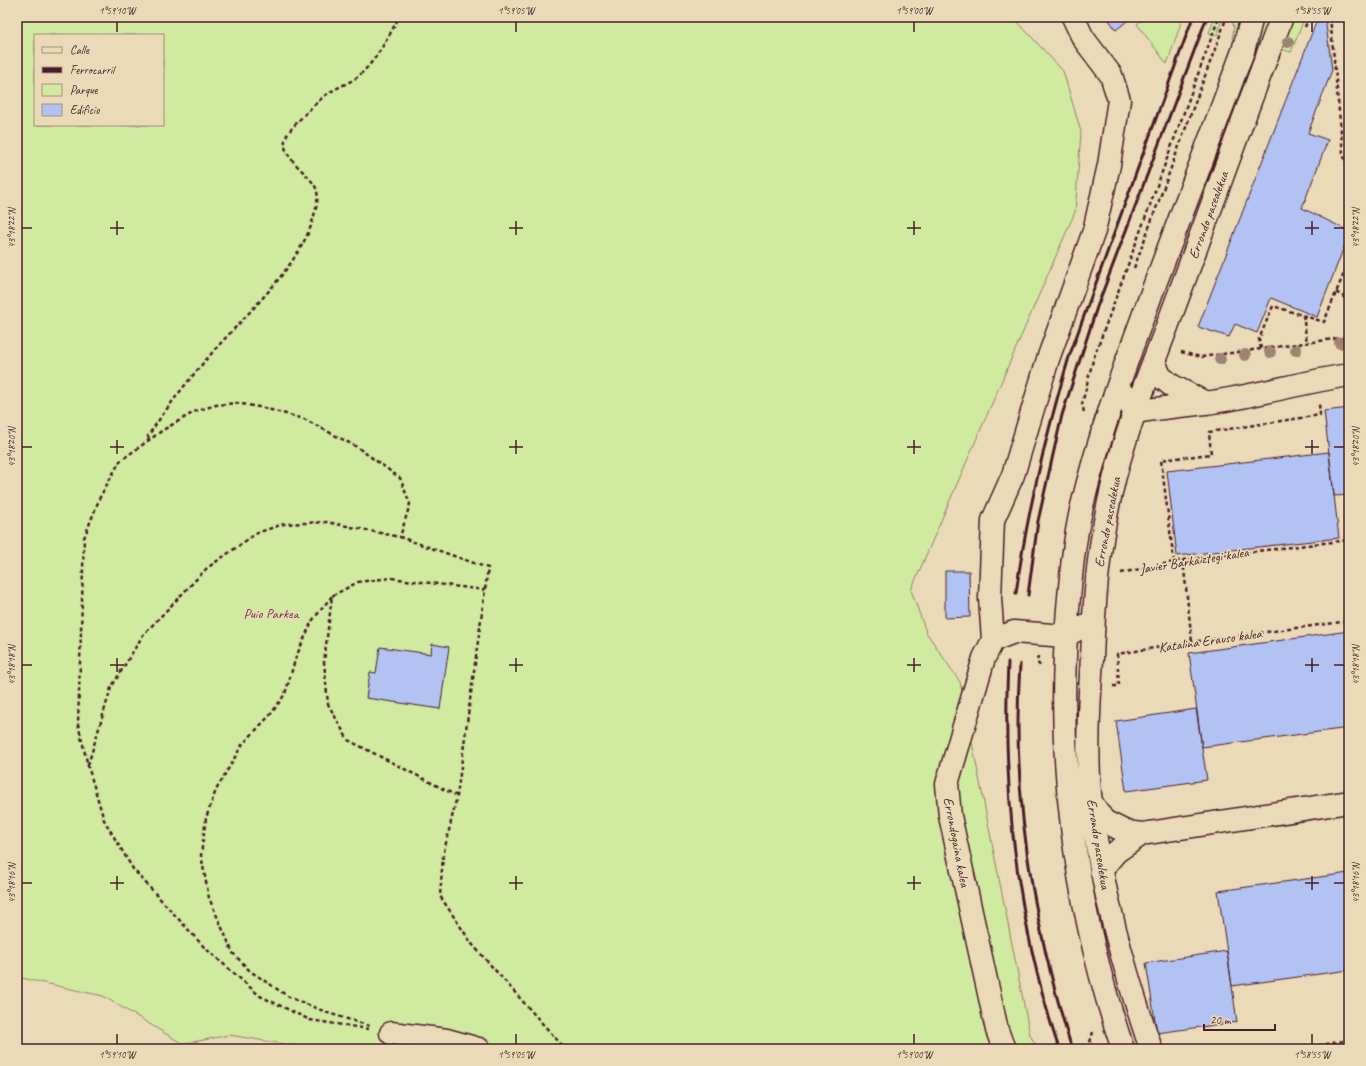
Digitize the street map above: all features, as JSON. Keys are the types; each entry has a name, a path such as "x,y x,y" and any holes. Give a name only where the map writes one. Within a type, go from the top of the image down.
{"main road":[{"path":"1073,17 1083,38 1111,75 1119,100 1109,165 1094,231 1048,359 1013,475 993,520 990,598 993,640 1014,632 1065,636 1092,622"},
{"name":"Errondo pasealekua","path":"1123,1049 1105,996 1087,924 1073,848 1065,746 1063,685 1065,636 1072,562 1082,507 1106,418 1243,51 1252,17"},
{"name":"Errondo pasealekua","path":"1151,1049 1131,992 1112,921 1091,802 1088,746 1092,622 1097,571 1111,492 1135,412 1282,17"},
{"path":"1154,361 1160,376 1171,385 1206,403"},
{"path":"1118,387 1135,412 1165,406 1206,403 1349,375"},
{"name":"Errondogaina kalea","path":"993,640 984,658 947,784 950,816 997,1030 1004,1049"},
{"path":"1091,802 1104,821 1126,832 1142,834 1349,802"},
{"path":"1102,870 1116,852 1142,834"},
{"path":"391,1033 447,1040 479,1049"}],"path":[{"path":"150,439 148,436 157,422 198,370 286,269 308,232 317,205 317,191 312,182 290,159 285,146 286,136 320,98 356,78 380,50 399,17"},
{"path":"1218,42 1226,17"},
{"path":"1330,17 1343,154 1349,173"},
{"path":"1261,349 1259,339 1273,306 1324,322 1349,261"},
{"path":"1336,292 1349,300"},
{"path":"1303,315 1307,343"},
{"path":"1175,351 1201,357 1349,337"},
{"path":"1174,562 1161,460 1211,454 1209,432 1320,415 1318,401"},
{"path":"391,1033 310,1020 260,996 204,948 133,869 104,820 88,766 78,724 84,538 100,497 120,462 150,439 196,411 216,405 237,403 264,408 304,420 357,447 400,478 410,504 400,537"},
{"path":"88,766 111,688 143,635 207,568 257,533 283,524 327,522 400,537 488,568 457,796 443,856 440,896 472,944 565,1049"},
{"name":"Javier Barkaiztegi kalea","path":"1120,579 1121,572 1183,560 1349,540"},
{"path":"1183,560 1192,642"},
{"path":"391,1033 328,1013 289,997 250,971 233,953 209,898 201,855 206,818 216,790 242,745 271,714 286,694 296,657 312,621 332,596 358,582 391,578 484,590"},
{"path":"1349,583 1347,583 1349,601"},
{"path":"332,596 324,662 328,704 348,740 457,796"},
{"name":"Katalina Erauso kalea","path":"1117,654 1349,620"},
{"path":"1112,686 1119,686 1117,647"},
{"path":"1298,1049 1349,1040"}],"shaded area":[{"path":"1344,17 1349,17 1349,58"}],"green space":[{"name":"Puio Parkea","path":"17,17 1013,17 1063,71 1081,132 1075,212 911,590 926,632 960,682 1030,1035 1038,1049 315,1049 229,1035 183,1044 103,996 17,977"},
{"path":"1145,17 1183,17 1167,64 1137,24"},
{"path":"1215,17 1223,17 1217,35 1209,33"},
{"path":"1230,17 1242,17 1236,40 1232,39 1234,27"},
{"path":"1264,17 1270,17 1260,43 1256,42"},
{"path":"1292,17 1305,17 1291,52 1281,49"}],"building":[{"path":"1107,17 1132,17 1116,30"},
{"path":"1318,17 1325,17 1332,70 1308,133 1328,140 1302,208 1349,231 1349,234 1317,317 1271,298 1257,333 1235,324 1229,337 1198,327"},
{"path":"1349,408 1349,495 1334,496 1324,411"},
{"path":"1329,452 1339,538 1177,556 1167,471"},
{"path":"945,571 969,571 970,617 945,618"},
{"path":"1349,631 1349,728 1202,747 1189,653"},
{"path":"432,644 449,647 440,709 366,698 370,672 376,673 380,647 431,654"},
{"path":"1196,709 1207,780 1126,791 1116,721"},
{"path":"1349,873 1349,970 1232,986 1218,891"},
{"path":"1227,951 1237,1022 1157,1033 1146,963"}],"railway":[{"path":"1016,593 1020,563 1038,474 1069,357 1193,17"},
{"path":"1028,595 1038,521 1062,415 1097,307 1207,17"},
{"path":"1008,662 1008,760 1016,858 1023,906 1033,954 1059,1049"},
{"path":"1020,664 1018,713 1019,762 1022,810 1028,859 1046,955 1072,1049"}]}
